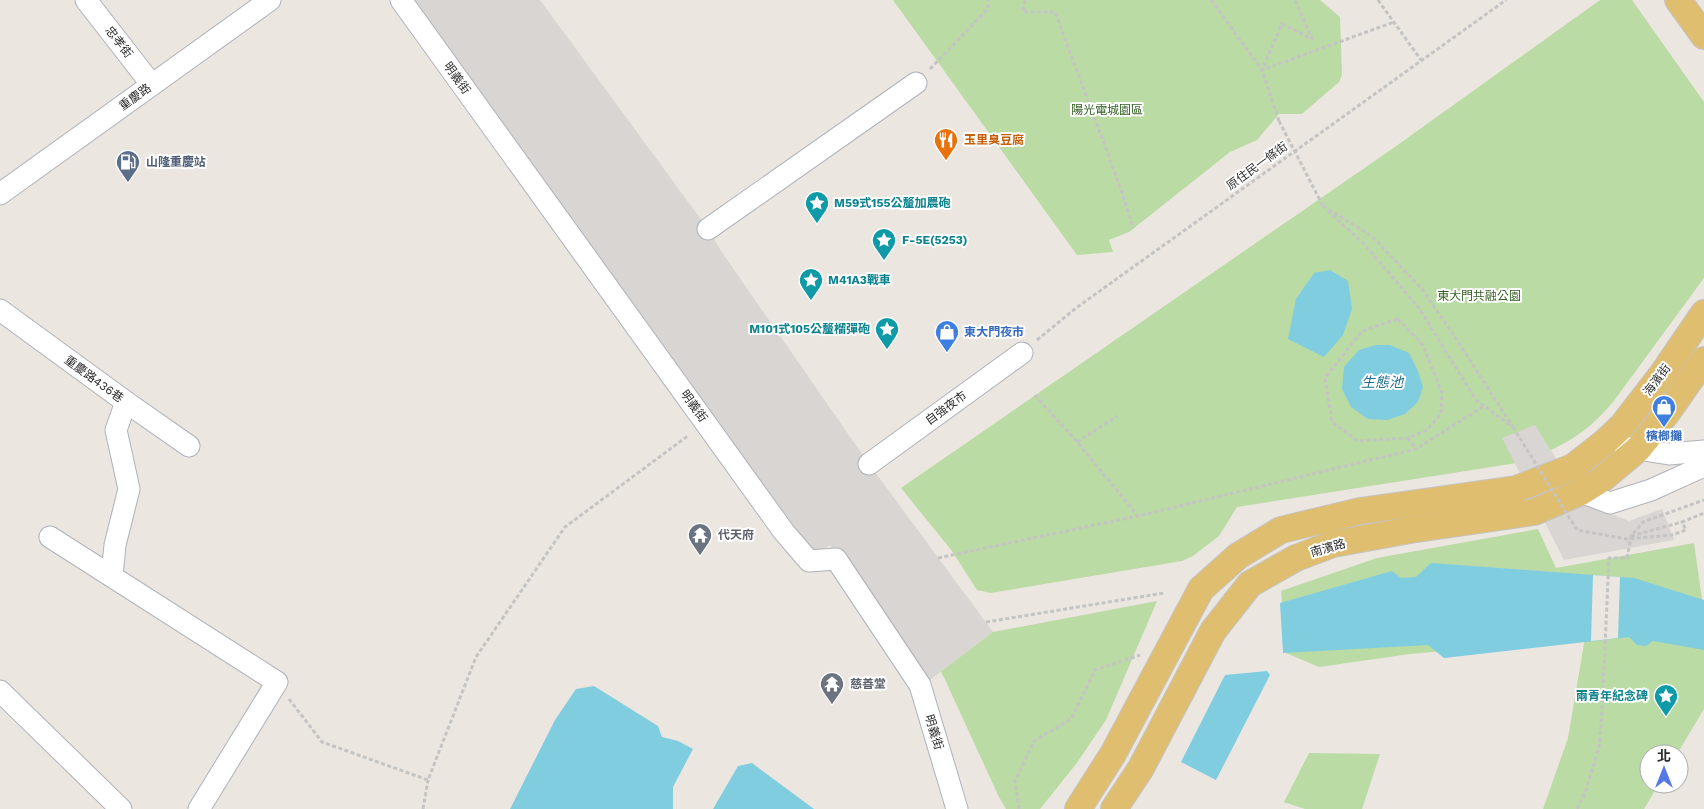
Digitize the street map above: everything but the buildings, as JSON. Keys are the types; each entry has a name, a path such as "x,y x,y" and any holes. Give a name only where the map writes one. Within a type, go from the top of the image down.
{"main road":[{"path":"1678,0 1701,26"},
{"name":"海濱街","path":"1605,442 1622,426 1663,373 1704,313"},
{"name":"南濱路","path":"1114,809 1141,768 1213,631 1250,584 1296,558 1334,544 1410,530 1534,512 1581,492 1602,479 1644,442 1704,360"},
{"path":"1078,809 1113,754 1201,589 1238,556 1281,530 1342,515 1516,489 1573,467 1605,442"}],"street":[{"name":"忠孝街","path":"86,0 152,85"},
{"name":"明義街","path":"401,0 784,532 809,561 836,559 920,685 957,809"},
{"name":"重慶路","path":"0,194 152,85 258,3"},
{"path":"708,229 916,83"},
{"name":"重慶路436巷","path":"0,310 189,446"},
{"name":"自強夜市","path":"869,464 1022,353"},
{"path":"112,576 116,546 129,489 116,430 126,402"},
{"path":"1605,442 1644,442 1669,454 1704,451"},
{"path":"1581,492 1610,503 1651,490 1704,466"},
{"path":"50,537 277,682 199,809"},
{"path":"0,691 121,809"}],"path":[{"path":"916,83 988,9 988,0"},
{"path":"1025,0 1023,12 1055,12 1121,189 1133,228"},
{"path":"1210,0 1262,70 1279,121 1323,206 1364,244 1419,308 1476,400 1513,427"},
{"path":"1262,70 1282,24 1312,39 1295,0"},
{"path":"1378,0 1421,60"},
{"name":"原住民一條街","path":"1022,353 1076,308 1506,0"},
{"path":"1262,70 1394,22"},
{"path":"1323,206 1372,236 1422,289 1456,337 1576,530 1627,539 1672,535 1686,530 1682,522"},
{"path":"1398,320 1423,346 1442,393 1441,414 1427,430 1408,438 1358,441 1332,422 1325,378 1362,331 1398,320"},
{"path":"1035,396 1077,442 1138,516"},
{"path":"938,558 1138,516 1416,449 1484,406"},
{"path":"1077,442 1118,416"},
{"path":"423,809 428,780 476,657 565,526 706,422"},
{"path":"1408,438 1416,449"},
{"path":"1578,809 1599,747 1608,558 1627,558 1630,536 1643,522 1704,500"},
{"path":"1630,536 1682,522 1704,513"},
{"path":"986,622 1164,593"},
{"path":"1019,809 1015,781 1034,741 1071,719 1095,670 1144,654"},
{"path":"277,682 322,742 428,780"}],"green space":[{"name":"陽光電城園區","path":"893,0 1320,0 1340,17 1342,75 1339,82 1302,114 1279,114 1257,140 1230,152 1129,232 1109,240 1113,252 1077,255"},
{"name":"東大門共融公園","path":"1600,0 1632,0 1704,102 1704,278 1613,402 1602,414 1583,431 1562,445 1523,462 1237,507 1219,536 1193,556 1182,561 991,593 977,590 952,551 901,488 1392,149"},
{"path":"1538,529 1556,568 1694,543 1704,613 1704,709 1683,744 1639,744 1639,794 1653,794 1644,809 1543,809 1568,738 1585,638 1410,654 1319,667 1286,653 1281,591 1377,558"},
{"path":"1157,601 1106,720 1076,764 1040,809 1006,809 941,671 993,632"},
{"path":"1309,753 1380,754 1362,809 1305,809 1284,802"}],"shaded area":[{"path":"415,0 540,0 708,229 721,251 869,464 993,632 930,680 830,545 812,556"},
{"path":"1535,425 1584,503 1629,521 1662,509 1674,540 1564,560 1502,438"}],"water":[{"path":"1330,270 1348,281 1352,309 1343,335 1324,357 1288,339 1296,299 1314,273"},
{"name":"生態池","path":"1376,345 1390,345 1409,353 1423,387 1418,402 1405,414 1387,420 1368,419 1351,407 1342,389 1344,367 1359,350"},
{"path":"1431,563 1634,578 1704,600 1704,650 1653,641 1646,646 1637,645 1629,637 1444,658 1428,645 1283,653 1280,603 1392,571 1401,578 1416,577"},
{"path":"1267,671 1270,675 1216,780 1181,762 1225,675"},
{"path":"594,686 658,726 662,737 678,741 693,749 673,787 673,809 510,809 555,720 576,689"},
{"path":"752,763 814,809 713,809 738,766"}],"pier":[{"path":"1593,575 1620,577 1618,638 1591,641"}],"place":[{"name":"玉里臭豆腐","path":"946,161"},
{"name":"山隆重慶站","path":"128,183"},
{"name":"M59式155公釐加農砲","path":"817,224"},
{"name":"F-5E(5253)","path":"884,261"},
{"name":"M41A3戰車","path":"811,301"},
{"name":"M101式105公釐榴彈砲","path":"887,350"},
{"name":"東大門夜市","path":"947,353"},
{"name":"檳榔攤","path":"1664,428"},
{"name":"代天府","path":"700,556"},
{"name":"慈善堂","path":"832,705"},
{"name":"兩青年紀念碑","path":"1666,717"}]}
